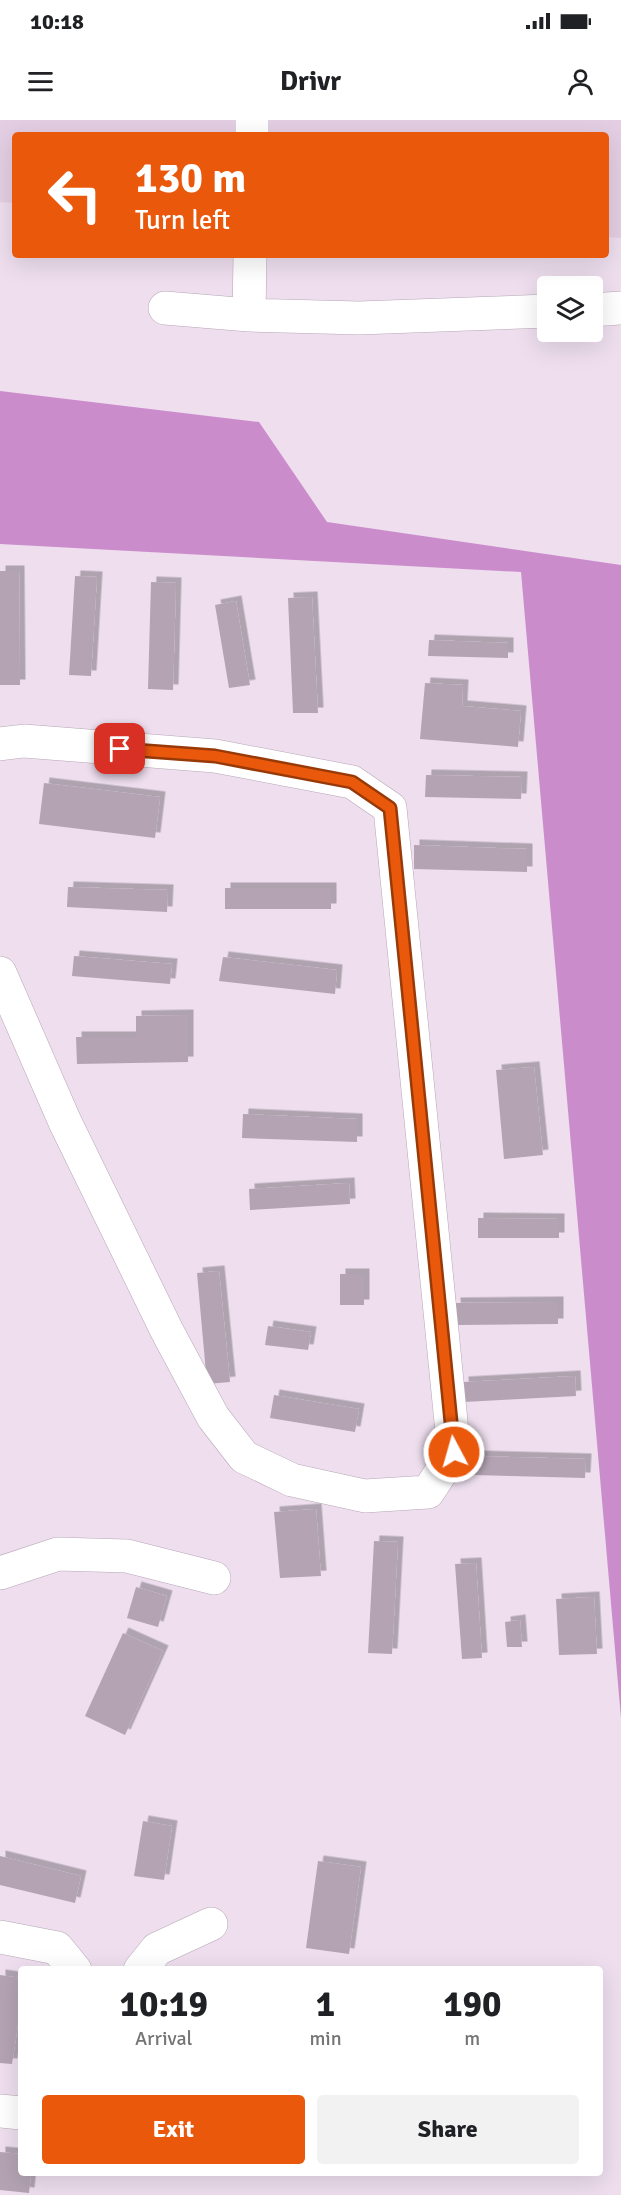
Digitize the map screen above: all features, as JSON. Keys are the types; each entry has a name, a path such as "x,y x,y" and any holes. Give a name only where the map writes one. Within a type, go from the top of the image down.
{"street":[{"path":"249,315 250,258"},
{"path":"165,308 249,315 359,318 537,311"},
{"path":"603,309 621,308"},
{"path":"0,744 24,741 215,756 352,782 390,808 454,1452 428,1492 365,1496 292,1480 244,1456 213,1417 167,1331 65,1122 0,973"},
{"path":"0,1572 58,1554 104,1555 127,1556 214,1578"},
{"path":"143,1966 157,1949 211,1924"},
{"path":"0,1937 66,1959"},
{"path":"0,2111 18,2113"}],"shaded area":[{"path":"0,120 621,120 621,238 609,237 609,132 12,132 12,203 0,202"},
{"path":"0,391 259,422 327,522 621,565 621,1718 521,572 0,544"}],"building":[{"path":"0,571 19,571 20,685 0,685"},
{"path":"75,576 97,577 91,676 69,675"},
{"path":"151,582 176,583 173,690 148,689"},
{"path":"312,597 318,713 293,713 288,598"},
{"path":"236,601 250,685 229,688 215,605"},
{"path":"429,640 508,643 508,658 428,656"},
{"path":"425,683 463,685 462,706 521,711 518,747 420,739"},
{"path":"426,775 522,777 521,799 425,797"},
{"path":"44,783 160,797 155,838 39,824"},
{"path":"414,845 527,849 527,872 414,869"},
{"path":"68,887 168,890 167,912 67,907"},
{"path":"225,888 331,888 331,909 225,909"},
{"path":"74,956 172,964 170,984 72,976"},
{"path":"223,957 337,970 335,994 219,981"},
{"path":"188,1015 188,1062 77,1064 76,1037 136,1037 136,1016"},
{"path":"534,1067 543,1155 504,1159 496,1070"},
{"path":"243,1114 357,1119 357,1142 242,1138"},
{"path":"349,1183 350,1204 250,1210 249,1189"},
{"path":"478,1218 559,1219 559,1238 478,1238"},
{"path":"219,1271 230,1382 207,1384 197,1273"},
{"path":"340,1274 364,1274 364,1305 340,1305"},
{"path":"558,1302 558,1324 456,1325 455,1303"},
{"path":"268,1326 311,1332 308,1350 265,1345"},
{"path":"575,1376 576,1396 464,1402 463,1382"},
{"path":"274,1395 359,1409 355,1432 270,1418"},
{"path":"474,1456 586,1459 585,1478 474,1475"},
{"path":"316,1509 321,1576 280,1578 274,1512"},
{"path":"374,1541 398,1542 392,1654 368,1653"},
{"path":"476,1563 482,1658 462,1659 455,1564"},
{"path":"136,1587 167,1596 158,1627 127,1618"},
{"path":"594,1597 597,1654 559,1655 556,1599"},
{"path":"520,1620 522,1647 507,1647 505,1622"},
{"path":"123,1633 163,1651 125,1735 85,1716"},
{"path":"143,1821 172,1826 164,1880 134,1876"},
{"path":"0,1856 81,1876 75,1903 0,1885"},
{"path":"318,1861 361,1867 349,1954 306,1948"},
{"path":"0,1975 18,1978 18,2024 12,2064 0,2063"},
{"path":"0,2152 18,2154 18,2176 31,2176 29,2193 0,2190"}],"route":[{"path":"120,749 215,756 352,782 390,808 454,1452"}]}
